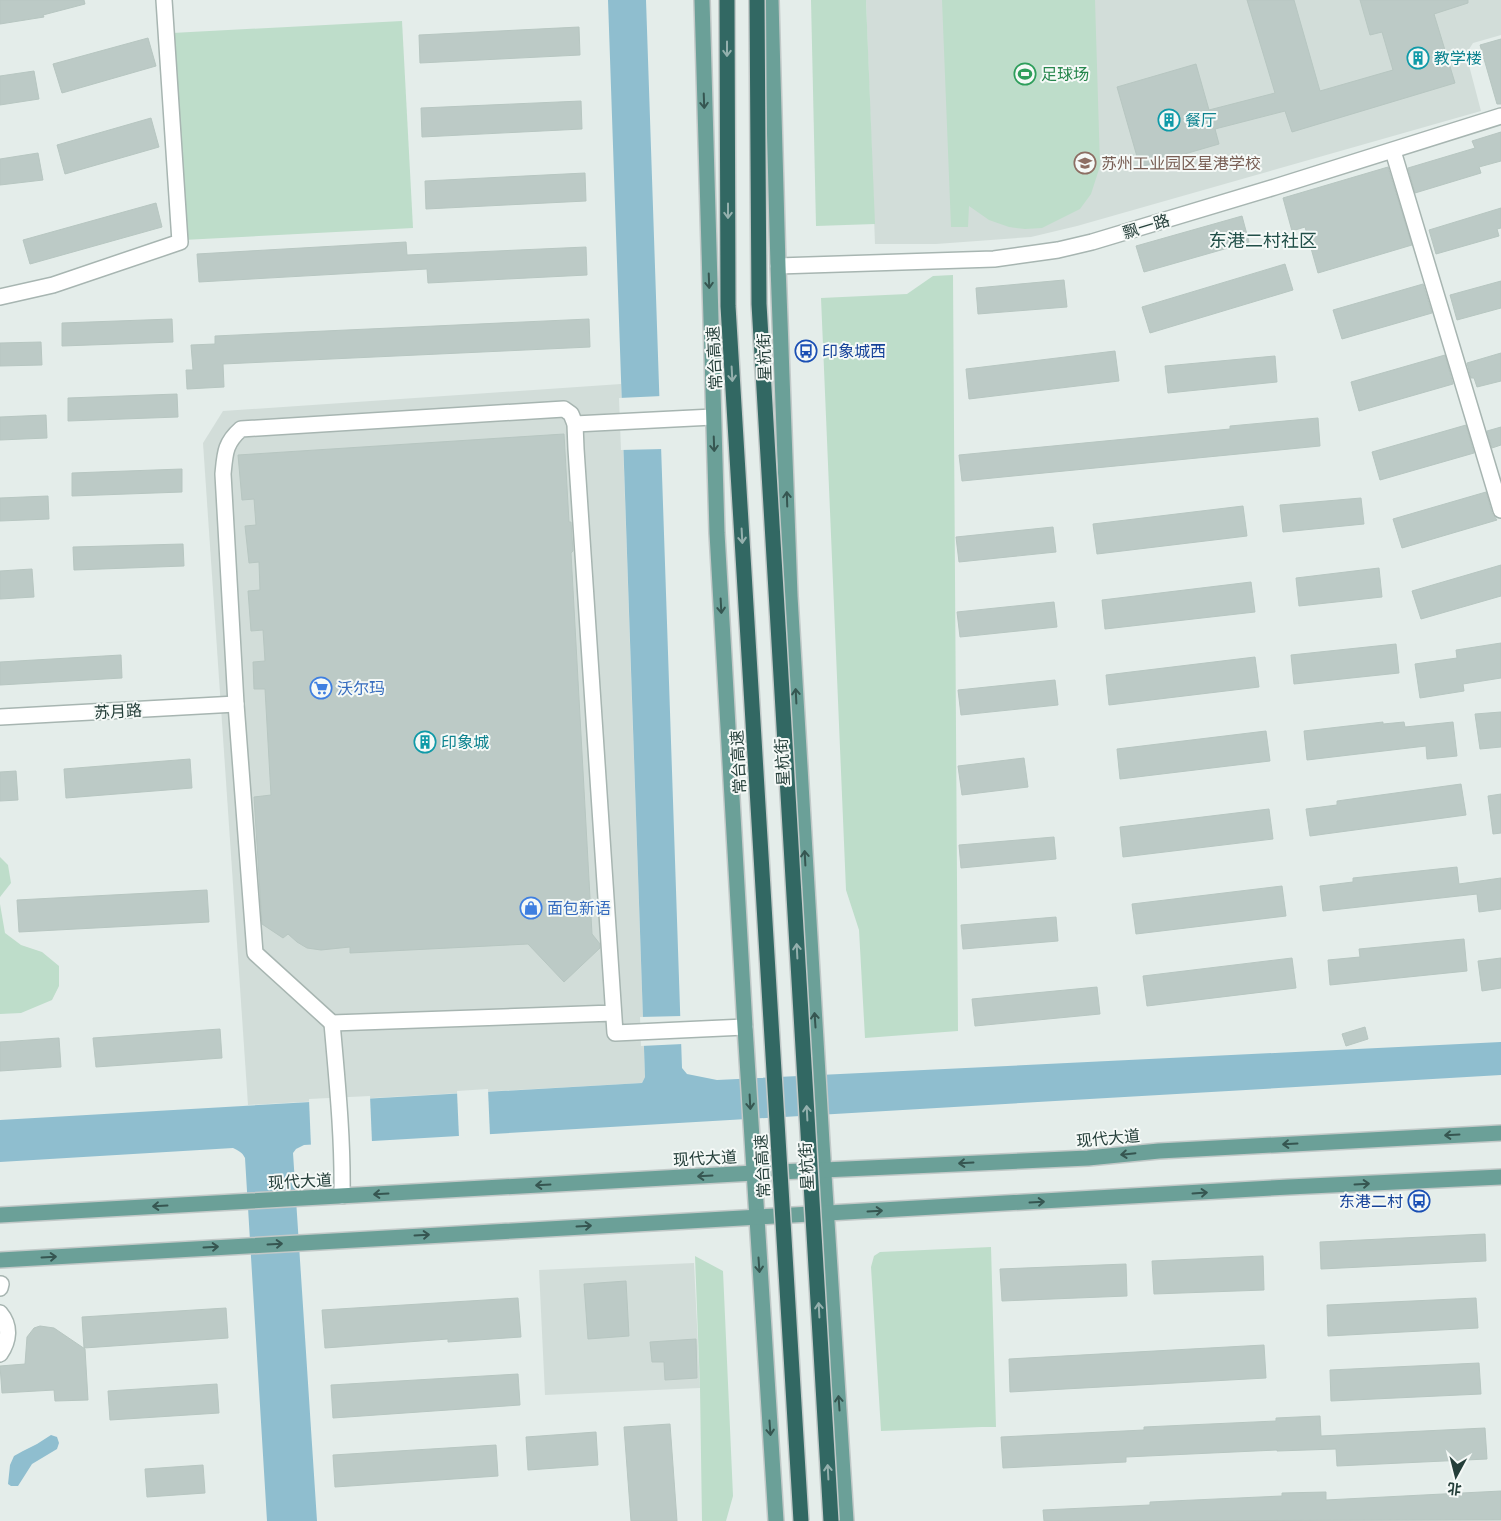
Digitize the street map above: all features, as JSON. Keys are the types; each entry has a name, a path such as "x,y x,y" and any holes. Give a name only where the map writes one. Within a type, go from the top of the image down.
{"highway":[{"name":"常台高速","path":"726,0 728,306 801,1521"},
{"path":"757,0 759,304 831,1521"}],"main road":[{"path":"702,0 718,543 756,1217 776,1521"},
{"name":"星杭街","path":"771,0 790,596 846,1521"},
{"name":"现代大道","path":"0,1216 754,1173 1088,1158 1159,1151 1501,1133"},
{"path":"0,1260 1501,1177"}],"street":[{"path":"0,297 53,286 180,242 164,0"},
{"name":"飘一路","path":"778,266 963,261 1014,257 1058,250 1101,240 1501,116"},
{"path":"1393,151 1501,510"},
{"path":"342,1196 338,1086 332,1022 255,954 236,704 223,474 226,452 232,437 241,429 564,409 571,414 575,424 615,1033 745,1027"},
{"path":"575,424 713,417"},
{"name":"苏月路","path":"0,717 236,704"},
{"path":"332,1022 613,1013"},
{"path":"0,1288 1,1284"},
{"path":"0,1313 7,1327 8,1337 5,1347 0,1354"}],"shaded area":[{"name":"苏州工业园区星港学校","path":"866,0 1501,0 1501,35 1473,43 1466,54 1481,111 1077,226 1031,237 936,244 875,244"},
{"name":"印象城","path":"621,384 645,1077 642,1083 248,1105 203,443 223,411"},
{"path":"694,1263 700,1388 545,1395 539,1270"}],"green space":[{"path":"811,0 866,0 875,224 816,226"},
{"path":"942,0 1095,0 1100,166 1091,194 1080,209 1042,228 1025,229 1009,227 989,220 969,206 968,227 951,227"},
{"path":"402,21 413,228 183,240 172,33"},
{"path":"953,275 958,1031 865,1038 859,930 846,890 821,298 907,294 933,276"},
{"path":"0,857 8,865 11,883 0,897"},
{"path":"0,904 5,933 21,945 42,952 59,966 59,986 52,1000 21,1013 0,1014"},
{"path":"991,1247 996,1427 881,1431 871,1267 874,1256 880,1252"},
{"path":"695,1256 723,1271 733,1496 726,1521 702,1521 700,1388"}],"water":[{"path":"608,0 646,0 682,1068 687,1074 717,1080 1501,1042 1501,1075 304,1145 293,1153 317,1521 267,1521 244,1156 233,1148 0,1162 0,1120 642,1083 645,1077"},
{"path":"51,1435 57,1437 59,1443 57,1449 32,1464 18,1486 8,1484 10,1465 14,1456"}],"pier":[{"path":"662,396 663,449 621,450 619,398"},
{"path":"682,1016 683,1044 641,1046 640,1017"},
{"path":"488,1089 490,1136 459,1138 457,1091"},
{"path":"370,1096 372,1143 311,1147 309,1099"}],"building":[{"path":"0,0 84,0 85,4 43,15 44,17 0,24"},
{"path":"1247,0 1294,0 1320,91 1393,70 1382,32 1370,35 1360,0 1468,0 1468,3 1434,14 1455,83 1292,132 1285,111 1215,129 1219,144 1140,167 1117,87 1196,64 1209,110 1275,93"},
{"path":"579,27 580,55 420,63 419,35"},
{"path":"148,38 156,66 62,93 53,64"},
{"path":"1501,39 1501,104 1497,104 1480,45"},
{"path":"34,71 39,99 0,105 0,76"},
{"path":"581,101 582,129 422,137 421,108"},
{"path":"151,118 159,147 65,174 57,145"},
{"path":"1501,132 1501,161 1479,167 1481,173 1415,193 1408,168 1475,148 1472,141"},
{"path":"38,153 43,180 0,185 0,159"},
{"path":"1388,167 1412,245 1318,273 1305,227 1292,231 1283,198"},
{"path":"585,173 586,201 426,209 425,181"},
{"path":"156,203 162,227 30,264 23,240"},
{"path":"1501,208 1501,228 1497,229 1499,236 1436,254 1429,230"},
{"path":"1242,216 1249,242 1144,272 1136,246"},
{"path":"406,242 407,255 586,247 587,275 428,283 427,269 199,282 197,254"},
{"path":"1285,264 1293,290 1150,333 1142,307"},
{"path":"1064,280 1067,307 978,314 976,288"},
{"path":"1501,281 1501,308 1457,320 1450,295"},
{"path":"1423,284 1432,313 1342,339 1333,310"},
{"path":"172,319 173,342 62,346 62,323"},
{"path":"589,319 590,347 223,364 224,387 187,389 186,370 193,370 191,345 215,344 215,336"},
{"path":"41,342 42,365 0,366 0,343"},
{"path":"1115,351 1119,381 969,399 966,369"},
{"path":"1501,353 1501,381 1477,387 1474,378 1471,378 1467,363"},
{"path":"1445,355 1453,384 1359,411 1351,382"},
{"path":"1275,356 1277,382 1168,393 1165,366"},
{"path":"177,394 178,417 68,421 68,398"},
{"path":"46,415 47,438 0,440 0,417"},
{"path":"1318,418 1320,446 962,481 959,455 1230,429 1230,426"},
{"path":"1466,425 1474,453 1380,480 1372,452"},
{"path":"1501,427 1501,445 1492,448 1487,431"},
{"name":"印象城","path":"564,434 569,522 571,522 573,551 571,553 592,934 600,944 600,948 564,982 528,944 350,953 350,947 321,950 307,948 288,934 283,938 262,924 254,797 271,795 265,689 254,689 253,662 265,661 263,630 251,631 248,591 260,590 259,562 249,563 245,526 256,525 254,499 242,500 238,455"},
{"path":"182,469 182,492 72,496 72,473"},
{"path":"1486,492 1492,513 1497,520 1402,548 1393,519"},
{"path":"48,496 49,519 0,521 0,498"},
{"path":"1361,498 1364,524 1283,532 1280,505"},
{"path":"1243,506 1247,536 1097,554 1093,524"},
{"path":"1053,527 1056,552 959,562 956,537"},
{"path":"183,544 184,566 74,570 73,547"},
{"path":"1501,565 1501,596 1421,619 1412,591"},
{"path":"1379,568 1382,597 1299,606 1296,578"},
{"path":"32,569 34,597 0,599 0,571"},
{"path":"1251,582 1255,612 1105,629 1102,600"},
{"path":"1054,602 1057,627 960,637 957,612"},
{"path":"1501,643 1501,678 1463,684 1464,691 1420,698 1415,664 1457,658 1456,650"},
{"path":"1396,644 1399,673 1294,684 1291,655"},
{"path":"121,655 122,678 0,685 0,662"},
{"path":"1255,657 1259,687 1109,705 1106,675"},
{"path":"1055,680 1058,705 961,715 958,690"},
{"path":"1501,712 1501,747 1480,749 1475,714"},
{"path":"1383,722 1383,724 1404,722 1405,727 1453,722 1457,756 1427,759 1426,746 1307,760 1304,731"},
{"path":"1266,731 1270,761 1120,779 1117,749"},
{"path":"1024,758 1028,787 962,795 958,766"},
{"path":"190,759 192,788 66,798 64,769"},
{"path":"16,771 18,800 0,801 0,772"},
{"path":"1461,784 1466,815 1310,836 1306,809 1337,805 1337,801"},
{"path":"1501,794 1501,833 1493,834 1488,796"},
{"path":"1269,809 1273,839 1123,857 1120,827"},
{"path":"1054,837 1056,859 961,868 959,845"},
{"path":"1457,867 1459,884 1501,878 1501,909 1479,912 1477,894 1323,911 1320,886 1353,882 1353,878"},
{"path":"1282,886 1286,916 1136,934 1132,904"},
{"path":"207,890 209,922 19,932 17,900"},
{"path":"1056,917 1058,941 963,949 961,925"},
{"path":"1464,939 1467,971 1330,985 1328,960 1360,957 1359,949"},
{"path":"1292,958 1296,988 1147,1006 1143,976"},
{"path":"1501,958 1501,988 1482,991 1478,961"},
{"path":"1097,987 1100,1014 975,1026 972,999"},
{"path":"1365,1027 1368,1039 1346,1046 1342,1034"},
{"path":"220,1029 222,1058 96,1067 93,1038"},
{"path":"59,1038 61,1067 0,1071 0,1042"},
{"path":"1485,1234 1486,1261 1321,1269 1320,1242"},
{"path":"1263,1256 1264,1290 1154,1294 1152,1261"},
{"path":"1126,1264 1127,1296 1002,1301 1000,1269"},
{"path":"626,1281 629,1336 588,1339 584,1284"},
{"path":"518,1298 521,1337 448,1342 448,1339 325,1348 322,1310"},
{"path":"1476,1298 1478,1328 1328,1336 1327,1305"},
{"path":"226,1308 228,1338 84,1348 82,1317"},
{"path":"40,1326 54,1328 85,1349 88,1400 55,1401 54,1390 2,1393 0,1366 25,1364 27,1337 34,1328"},
{"path":"696,1339 697,1378 665,1380 664,1362 652,1362 650,1342"},
{"path":"1264,1345 1266,1378 1010,1392 1009,1359"},
{"path":"1479,1363 1481,1394 1331,1401 1330,1370"},
{"path":"518,1374 520,1405 333,1418 331,1385"},
{"path":"217,1384 219,1413 110,1420 108,1391"},
{"path":"1320,1416 1321,1436 1485,1428 1487,1459 1337,1466 1336,1449 1277,1450 1126,1457 1126,1462 1003,1468 1001,1437 1144,1430 1144,1427 1276,1421 1276,1418"},
{"path":"670,1424 677,1521 631,1521 624,1427"},
{"path":"596,1432 598,1465 528,1470 526,1437"},
{"path":"496,1445 498,1476 335,1487 333,1455"},
{"path":"203,1465 205,1493 147,1497 145,1469"},
{"path":"1501,1491 1501,1520 1044,1521 1043,1510 1150,1505 1150,1502 1282,1496 1282,1493 1326,1492 1326,1500"}],"place":[{"name":"教学楼","path":"1418,58"},
{"name":"足球场","path":"1025,74"},
{"name":"餐厅","path":"1169,120"},
{"name":"苏州工业园区星港学校","path":"1085,163"},
{"name":"印象城西","path":"806,351"},
{"name":"沃尔玛","path":"321,688"},
{"name":"印象城","path":"425,742"},
{"name":"面包新语","path":"531,908"},
{"name":"东港二村","path":"1419,1201"}],"district":[{"name":"东港二村社区","path":"1263,241"}]}
